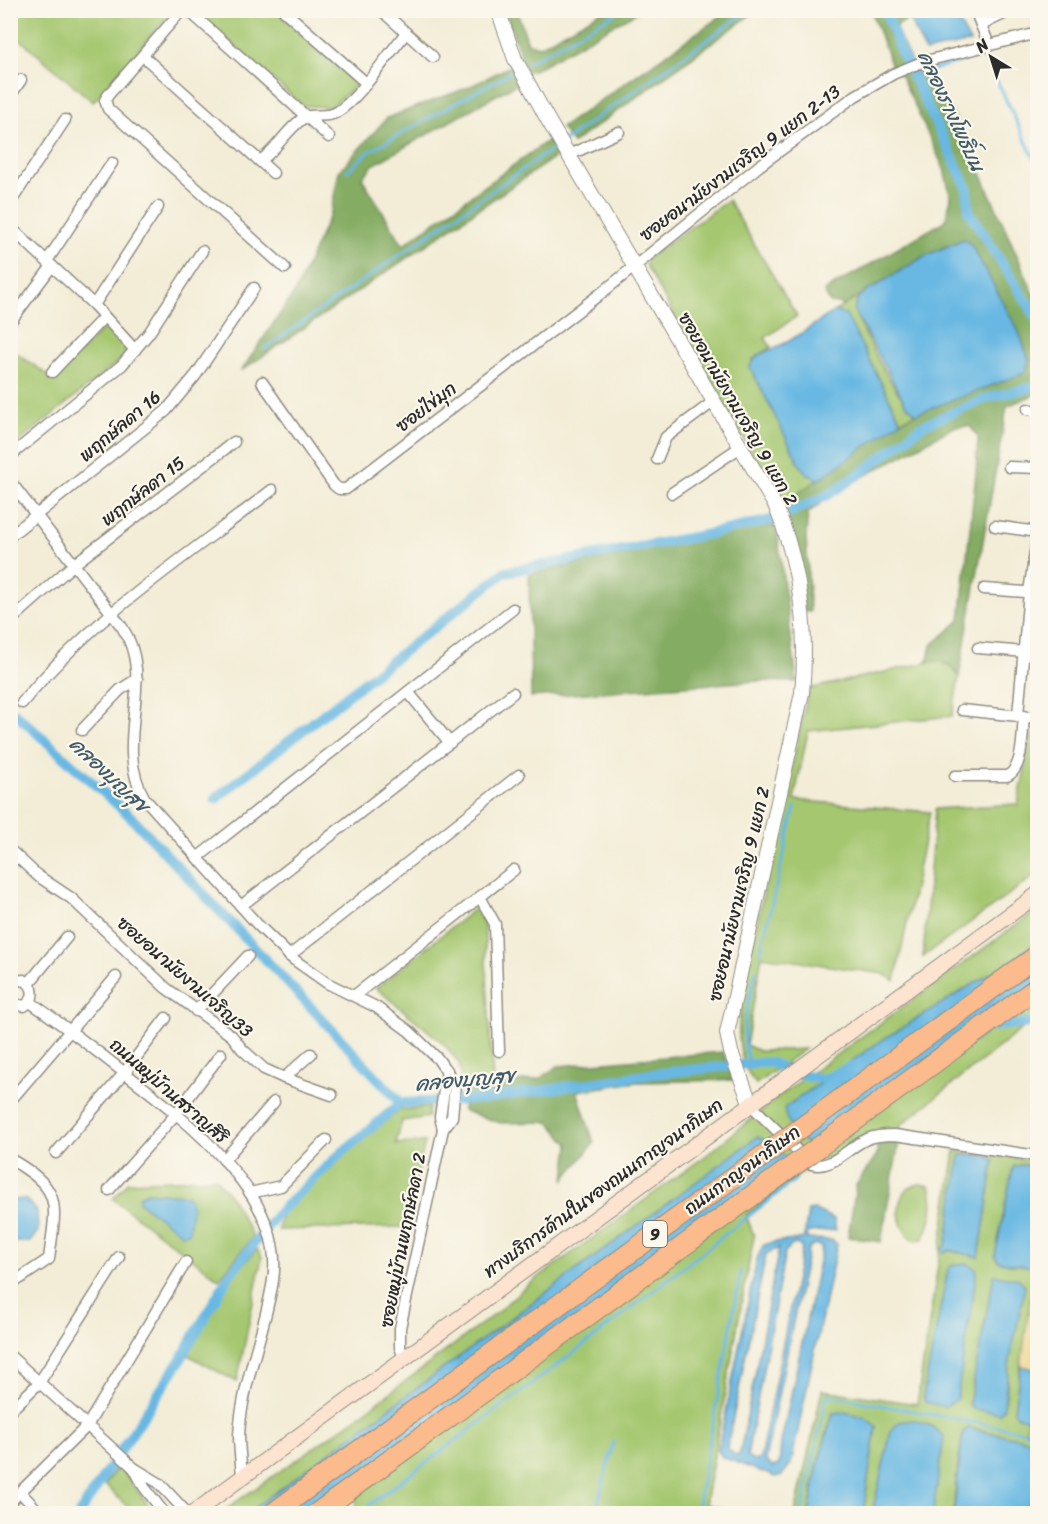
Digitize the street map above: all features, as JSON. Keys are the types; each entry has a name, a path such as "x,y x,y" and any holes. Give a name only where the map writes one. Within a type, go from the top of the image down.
{"highway":[{"name":"ถนนกาญจนาภิเษก","path":"272,1514 1038,955"},
{"name":"ถนนกาญจนาภิเษก","path":"315,1514 1038,987"}],"main road":[{"name":"ทางบริการด้านในของถนนกาญจนาภิเษก","path":"190,1514 1038,894"}],"street":[{"path":"182,10 109,94 105,100 108,109 285,268"},
{"path":"188,10 329,137"},
{"path":"283,10 365,82"},
{"path":"381,10 433,57"},
{"name":"ซอยอนามัยงามเจริญ 9 แยก 2","path":"498,10 515,59 562,145 739,448 776,507 785,529 795,567 803,624 805,665 802,693 729,1019 731,1052 751,1105"},
{"path":"975,10 989,45"},
{"path":"981,25 1006,13"},
{"path":"260,161 270,154 285,132 307,115 333,114 348,103 406,33"},
{"name":"ซอยอนามัยงามเจริญ 9 แยก 2-13","path":"634,265 773,154 855,96 893,74 922,63 1038,33"},
{"path":"143,56 273,173"},
{"path":"10,96 21,80"},
{"path":"10,203 64,120"},
{"path":"562,145 619,132"},
{"path":"10,322 50,263 112,163"},
{"path":"94,305 158,207"},
{"path":"10,228 94,305 135,350"},
{"path":"10,456 101,384 135,350 202,251"},
{"name":"ซอยไข่มุก","path":"262,382 334,485 339,489 346,489 634,265"},
{"name":"พฤกษ์ลดา 16","path":"10,536 166,411 196,375 254,288"},
{"path":"52,372 104,316"},
{"path":"657,459 666,437 713,402"},
{"name":"พฤกษ์ลดา 15","path":"10,621 73,565 234,442"},
{"path":"672,494 739,448"},
{"path":"1009,467 1038,468"},
{"path":"10,481 111,613 135,651 137,679 130,744 133,774 145,799 289,956 327,983 354,996 409,1031 447,1070 449,1084"},
{"path":"22,702 62,655 111,613 272,490"},
{"path":"955,776 1007,776 1012,774 1017,764 1023,651 1033,592 1038,532 994,526"},
{"path":"984,589 1033,592"},
{"path":"197,858 513,609"},
{"path":"978,648 1038,653"},
{"path":"82,730 120,690 137,679"},
{"path":"408,692 450,743"},
{"path":"241,906 513,693"},
{"path":"962,710 1038,718"},
{"path":"289,956 519,776"},
{"name":"ซอยอนามัยงามเจริญ33","path":"10,850 38,876 71,898 129,950 166,988 232,1036 242,1049 264,1069 332,1095"},
{"path":"354,996 514,870"},
{"path":"480,897 495,924 499,1051"},
{"path":"29,983 67,937"},
{"path":"196,1011 248,956"},
{"path":"10,1101 116,977"},
{"path":"11,983 19,980 29,983"},
{"path":"11,1005 24,1006 30,1002 33,993 29,983"},
{"name":"ถนนหมู่บ้านสราญสิริ","path":"30,1002 72,1029 176,1114 224,1160 250,1193 266,1224 275,1252 274,1279 242,1411 239,1437 242,1476"},
{"path":"56,1153 125,1072 166,1018"},
{"path":"109,1190 176,1114 221,1054"},
{"path":"284,1078 311,1054"},
{"name":"ซอยหมู่บ้านพฤกษ์ลดา 2","path":"442,1129 452,1117 449,1084"},
{"name":"ซอยหมู่บ้านพฤกษ์ลดา 2","path":"404,1358 400,1347 400,1328 442,1129 440,1117 449,1084"},
{"path":"224,1160 274,1102"},
{"path":"751,1105 795,1149 816,1165 829,1163 867,1139 880,1135 895,1135 1038,1156"},
{"path":"250,1193 281,1186 327,1140"},
{"path":"10,1159 38,1178 51,1193 56,1207 49,1259 10,1285"},
{"path":"10,1412 39,1383 119,1257"},
{"path":"10,1502 87,1426 186,1262"},
{"path":"10,1356 134,1468 159,1483 190,1514"},
{"path":"134,1468 144,1487 165,1514"},
{"path":"20,1492 41,1514"}],"green space":[{"path":"11,10 173,11 93,102 11,32"},
{"path":"195,11 276,11 358,84 331,107 303,106"},
{"path":"505,11 517,11 528,43 540,46 602,11 639,11 532,71 526,71"},
{"path":"728,11 756,11 573,143 561,128"},
{"path":"871,11 921,11 895,27 915,70 925,66 963,132 1037,301 1037,394 1007,406 959,677 946,664 937,661 927,662 931,646 960,620 978,437 970,426 954,427 837,491 808,513 806,536 810,612 805,612 782,505 896,423 926,409 1025,373 1029,360 1018,330 972,246 964,239 923,257 845,305 830,303 824,291 945,221 951,198 944,169 901,76 892,67"},
{"path":"512,65 516,84 373,165 362,178 403,245 550,139 561,153 241,371 295,292 331,212 339,171 387,118 469,87"},
{"path":"728,200 797,316 765,338 771,347 752,360 807,474 818,480 782,505 645,264 648,258"},
{"path":"859,296 854,310 866,336 897,392 916,414 901,421 846,316 835,311"},
{"path":"107,324 126,347 125,356 14,446 10,445 10,349 54,379"},
{"path":"762,526 775,526 778,538 797,682 757,681 531,697 529,574"},
{"path":"938,660 953,667 959,677 952,716 808,731 794,800 930,812 895,981 884,974 762,956 746,1045 759,1051 805,1049 756,1084 748,1073 740,1049 739,1024 743,985 809,689"},
{"path":"1034,723 1038,724 1037,874 923,957 935,809 1018,804"},
{"path":"478,906 483,907 493,1084 464,1088 459,1063 443,1043 376,988"},
{"path":"1037,910 1037,1025 1023,1028 901,1125 900,1130 884,1128 836,1157 819,1160 746,1215 754,1236 705,1504 739,1513 710,1509 709,1514 355,1513 356,1497 334,1513 219,1514 359,1416 495,1314 525,1287 708,1154 782,1094"},
{"path":"723,1052 734,1080 636,1082 577,1091 594,1143 565,1179 569,1144 549,1122 501,1123 463,1111 464,1088 539,1079 558,1066"},
{"path":"429,1107 428,1117 402,1121 396,1144 425,1142 405,1227 278,1230 282,1214 351,1149 400,1110"},
{"path":"899,1142 881,1242 848,1237 856,1185 878,1153 876,1144"},
{"path":"955,1151 1037,1160 1037,1166 1013,1167 995,1256 998,1261 1014,1265 1036,1263 1037,1252 1037,1291 1032,1291 1014,1410 1017,1417 1029,1419 1026,1430 1037,1432 1037,1442 968,1428 963,1432 957,1471 954,1510 957,1513 863,1513 876,1427 833,1413 818,1463 809,1513 795,1514 822,1390 917,1404","holes":["994,1161 979,1256 942,1250 946,1245","994,1275 1004,1325 1008,1367 1005,1402 999,1413 969,1404"]},
{"path":"216,1178 231,1197 253,1237 219,1279 113,1199 128,1182"},
{"path":"920,1184 930,1186 933,1207 931,1220 923,1239 915,1241 903,1229 899,1210 904,1193"},
{"path":"257,1249 262,1257 237,1382 188,1355 230,1279"},
{"path":"118,1466 155,1513 134,1513 105,1485"}],"sand":[{"path":"1028,1313 1037,1314 1037,1370 1021,1366"}],"water":[{"path":"921,10 953,11 970,42 925,52 909,18"},
{"path":"964,239 972,246 1018,330 1029,360 1025,373 916,414 905,403 854,310 859,296 923,257"},
{"path":"835,311 846,315 901,421 818,480 807,474 800,465 750,367 756,357 787,342"},
{"path":"1037,942 1037,996 819,1154 792,1128 784,1108 882,1040 1011,961"},
{"path":"757,1137 772,1143 795,1167 325,1513 246,1514"},
{"path":"968,1154 987,1156 994,1160 979,1257 949,1250 945,1253 942,1250 946,1245 960,1156"},
{"path":"1037,1166 1037,1252 1036,1263 1030,1267 998,1261 995,1256 1013,1167"},
{"path":"147,1192 185,1195 190,1198 192,1208 189,1233 182,1234 139,1202 139,1196"},
{"path":"25,1199 37,1211 38,1231 30,1242 11,1242 11,1200"},
{"path":"815,1210 834,1219 836,1230 808,1232 807,1239 832,1240 837,1244 791,1464 782,1475 775,1477 722,1457 718,1450 757,1259 763,1246 804,1238 808,1211","holes":["797,1244 802,1248 760,1459 753,1461 747,1456 785,1252 792,1245","814,1244 822,1247 781,1443 779,1465 772,1467 765,1460 808,1249","779,1248 740,1453 736,1456 727,1448 766,1254"]},
{"path":"954,1264 968,1264 977,1270 957,1399 945,1407 925,1402 923,1396 948,1269"},
{"path":"994,1275 1019,1279 1025,1286 1009,1365 1004,1407 1000,1413 973,1409 969,1404"},
{"path":"1021,1366 1037,1370 1037,1415 1032,1414 1029,1419 1017,1417 1014,1410"},
{"path":"844,1412 864,1417 876,1426 863,1513 809,1513 818,1463 833,1413"},
{"path":"915,1420 931,1426 944,1436 933,1513 872,1513 891,1431 899,1422"},
{"path":"968,1428 1037,1442 1037,1513 957,1514 954,1510 963,1432"}],"waterway":[{"path":"527,63 621,10"},
{"path":"564,141 749,10"},
{"name":"คลองรางโพธิ์บน","path":"885,10 901,52 967,187 969,211 1038,320"},
{"path":"914,78 978,56 987,60 1038,166"},
{"path":"347,171 370,151 511,72"},
{"path":"264,349 558,145"},
{"path":"215,799 505,572 704,535 776,519 828,495 868,468 923,425 990,397 1038,386"},
{"name":"คลองบุญสุข","path":"10,709 131,817 401,1103 484,1099 651,1074 769,1062 801,1075 823,1079 849,1067"},
{"path":"760,954 795,807"},
{"path":"750,1064 746,1053 744,1030 756,971"},
{"name":"คลองบุญสุข","path":"987,1027 1038,1022"},
{"path":"79,1514 181,1359 228,1277 278,1213 339,1155 401,1103"},
{"path":"357,1514 592,1339 796,1179"},
{"path":"696,1514 741,1271"},
{"path":"801,1514 827,1395 1038,1434"},
{"path":"595,1514 614,1441"}]}
